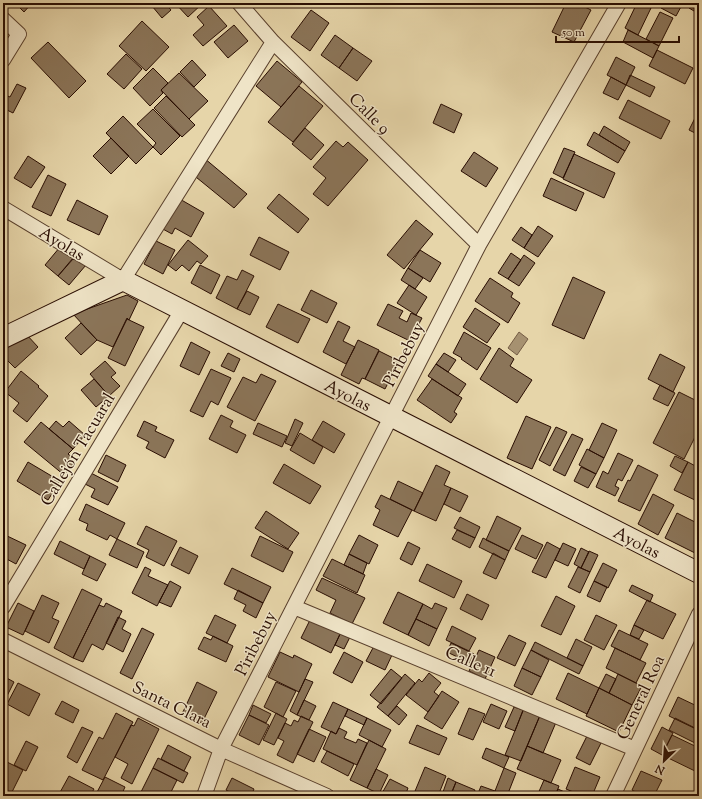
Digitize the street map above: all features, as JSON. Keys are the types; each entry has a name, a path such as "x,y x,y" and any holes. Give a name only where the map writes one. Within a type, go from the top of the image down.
{"street":[{"name":"Calle 9","path":"239,3 273,42 479,245"},
{"name":"Piribebuy","path":"204,796 221,749 479,245 619,3"},
{"path":"3,19 19,34 3,60"},
{"path":"3,338 123,280 273,42"},
{"name":"Ayolas","path":"3,208 123,280 699,573"},
{"name":"Callejón Tacuaral","path":"3,607 182,310"},
{"name":"Calle 11","path":"294,607 635,749"},
{"name":"General Roa","path":"613,796 699,614"},
{"name":"Santa Clara","path":"3,640 221,749 327,796"}],"shaded area":[{"path":"519,332 528,339 517,355 508,348"}],"building":[{"path":"15,3 32,3 24,12"},
{"path":"155,3 165,3 171,10 162,18 152,6"},
{"path":"175,3 203,3 188,17"},
{"path":"566,3 577,3 591,10 574,42 552,32"},
{"path":"637,3 651,8 638,35 625,28"},
{"path":"663,3 683,3 676,16 661,8"},
{"path":"691,3 699,3 699,14 689,8"},
{"path":"209,6 227,26 203,46 193,35 204,25 197,17"},
{"path":"311,10 329,23 310,51 291,37"},
{"path":"660,12 673,18 659,46 646,39"},
{"path":"142,21 169,47 146,71 119,46"},
{"path":"234,25 248,41 228,58 214,42"},
{"path":"3,30 7,34 3,39"},
{"path":"628,30 659,46 653,58 623,42"},
{"path":"335,35 353,48 339,68 321,55"},
{"path":"48,42 86,81 69,98 31,58"},
{"path":"353,48 372,61 357,81 339,68"},
{"path":"657,50 693,68 685,84 649,66"},
{"path":"126,54 142,69 124,89 107,74"},
{"path":"616,57 635,67 626,85 607,75"},
{"path":"192,60 206,75 194,87 180,72"},
{"path":"277,61 302,82 281,107 256,86"},
{"path":"153,68 168,83 161,90 163,93 150,106 133,88"},
{"path":"179,73 208,101 189,119 161,90"},
{"path":"630,75 655,87 650,97 626,85"},
{"path":"611,77 626,85 618,100 603,93"},
{"path":"17,84 26,88 13,113 3,108 3,94 10,97"},
{"path":"299,86 323,106 293,142 268,122"},
{"path":"166,96 195,125 182,137 154,108"},
{"path":"628,100 670,121 661,139 619,118"},
{"path":"441,104 462,114 454,133 433,123"},
{"path":"153,109 180,136 161,155 153,147 156,143 137,124"},
{"path":"697,114 699,115 699,135 689,130"},
{"path":"123,116 153,147 136,164 106,133"},
{"path":"604,126 630,142 625,151 599,135"},
{"path":"305,128 324,145 311,160 292,144"},
{"path":"594,132 625,151 618,163 587,145"},
{"path":"111,138 129,156 111,174 93,156"},
{"path":"336,141 343,147 348,142 368,160 328,206 313,194 326,178 313,167"},
{"path":"564,148 575,152 563,178 553,173"},
{"path":"474,152 498,168 486,187 461,171"},
{"path":"574,154 615,173 604,198 563,179"},
{"path":"28,156 45,167 31,188 14,178"},
{"path":"204,158 247,194 234,208 191,173"},
{"path":"48,175 66,184 51,216 32,207"},
{"path":"551,178 584,193 576,211 543,196"},
{"path":"279,194 309,219 298,233 267,208"},
{"path":"178,198 204,213 191,237 175,228 172,234 161,228"},
{"path":"77,200 108,216 99,235 67,220"},
{"path":"416,220 433,234 404,269 387,255"},
{"path":"538,226 553,236 538,257 524,248"},
{"path":"521,227 532,235 524,248 512,240"},
{"path":"259,237 289,252 280,270 250,255"},
{"path":"188,240 208,256 201,264 197,261 189,271 182,265 176,271 168,265"},
{"path":"156,241 175,250 163,274 144,264"},
{"path":"60,247 73,258 58,276 45,265"},
{"path":"420,250 441,263 430,282 408,268"},
{"path":"511,253 521,260 508,279 498,273"},
{"path":"524,255 535,263 519,286 508,279"},
{"path":"76,257 86,265 69,285 58,276"},
{"path":"200,265 220,275 211,294 191,283"},
{"path":"408,268 423,278 415,289 401,280"},
{"path":"242,270 254,276 237,309 216,298 227,276 237,280"},
{"path":"573,277 605,292 584,339 552,325"},
{"path":"490,278 513,293 511,297 520,303 508,323 475,301"},
{"path":"409,285 427,297 416,315 397,303"},
{"path":"311,290 337,303 327,323 301,310"},
{"path":"247,291 259,297 250,315 237,309"},
{"path":"127,295 138,301 129,320 127,318 113,347 97,340 73,314"},
{"path":"278,304 310,319 298,343 266,327"},
{"path":"388,304 403,311 399,318 407,322 411,313 422,318 410,341 377,325"},
{"path":"475,308 500,324 487,343 463,327"},
{"path":"127,319 144,327 125,366 108,358"},
{"path":"338,321 350,327 343,341 355,347 346,364 323,352"},
{"path":"81,323 97,340 81,355 65,338"},
{"path":"464,332 491,348 477,370 453,353"},
{"path":"26,334 38,347 15,368 3,356 3,347"},
{"path":"358,340 379,350 365,379 362,378 359,384 341,375"},
{"path":"191,342 210,352 199,375 180,366"},
{"path":"499,348 514,359 510,366 532,380 517,403 480,379"},
{"path":"379,351 399,361 385,389 365,379"},
{"path":"228,353 240,359 234,372 221,366"},
{"path":"444,353 456,360 448,372 436,364"},
{"path":"660,354 685,367 673,392 648,379"},
{"path":"105,361 116,373 111,377 120,386 109,396 90,374"},
{"path":"436,364 466,384 458,396 428,376"},
{"path":"211,369 231,378 218,405 211,401 203,417 190,411"},
{"path":"21,371 39,386 38,387 48,396 27,422 13,411 19,403 5,392"},
{"path":"261,374 276,381 255,421 227,407 243,377 256,383"},
{"path":"94,379 109,396 96,407 81,390"},
{"path":"432,379 462,398 454,412 457,414 451,423 417,400"},
{"path":"660,385 675,393 668,406 653,399"},
{"path":"679,392 699,402 699,429 684,459 653,443"},
{"path":"221,415 233,421 230,427 246,435 237,453 209,439"},
{"path":"526,416 551,427 532,469 507,458"},
{"path":"295,419 303,423 292,446 285,443"},
{"path":"56,421 63,427 69,421 85,435 73,449 49,429"},
{"path":"144,421 157,427 155,431 174,440 165,458 146,448 149,442 137,436"},
{"path":"323,421 345,434 334,453 312,440"},
{"path":"41,422 73,449 68,454 76,460 64,475 24,442"},
{"path":"258,423 287,436 282,447 253,434"},
{"path":"602,423 617,430 604,458 589,450"},
{"path":"556,427 567,432 550,466 539,460"},
{"path":"300,433 323,447 314,464 290,450"},
{"path":"572,434 583,439 565,476 553,470"},
{"path":"587,449 604,458 596,474 579,465"},
{"path":"618,453 633,460 622,481 618,479 615,486 619,488 615,496 596,487 603,471 608,474"},
{"path":"106,455 126,465 118,482 98,472"},
{"path":"675,456 688,462 682,473 670,466"},
{"path":"28,462 60,481 48,500 17,481"},
{"path":"688,462 699,468 699,502 674,490"},
{"path":"284,464 321,486 310,504 273,483"},
{"path":"436,465 450,472 444,485 451,488 436,521 414,511"},
{"path":"638,465 658,475 640,511 618,501 628,480 630,481"},
{"path":"581,467 596,474 588,488 574,481"},
{"path":"87,471 118,487 108,505 91,497 95,489 81,482"},
{"path":"398,481 423,493 414,511 390,499"},
{"path":"451,488 468,496 460,512 444,504"},
{"path":"653,494 674,505 658,535 638,524"},
{"path":"381,495 412,510 398,537 373,525 380,510 375,507"},
{"path":"86,504 125,523 117,539 110,535 107,540 86,530 88,524 79,520"},
{"path":"266,511 299,533 288,549 255,528"},
{"path":"677,513 699,524 699,555 665,538"},
{"path":"497,516 521,528 509,551 486,540"},
{"path":"460,517 480,527 475,538 454,528"},
{"path":"146,526 177,541 164,566 146,557 149,550 137,544"},
{"path":"457,530 475,538 470,548 452,539"},
{"path":"3,534 26,545 16,564 3,557"},
{"path":"359,535 378,545 369,564 349,554"},
{"path":"522,535 543,545 536,559 515,549"},
{"path":"260,536 293,552 283,572 251,556"},
{"path":"483,538 509,551 505,560 479,547"},
{"path":"117,539 144,552 137,568 109,555"},
{"path":"60,541 90,556 84,569 54,554"},
{"path":"408,542 420,548 412,565 400,559"},
{"path":"547,542 560,549 546,578 532,572"},
{"path":"563,543 576,549 568,566 555,560"},
{"path":"180,547 198,556 189,574 171,565"},
{"path":"581,548 589,552 581,568 574,564"},
{"path":"589,551 598,555 590,572 581,568"},
{"path":"493,553 505,560 496,579 483,573"},
{"path":"349,554 367,563 363,574 344,565"},
{"path":"90,556 106,564 97,581 82,574"},
{"path":"332,559 365,575 357,593 323,576"},
{"path":"603,563 617,570 608,588 594,581"},
{"path":"427,564 462,581 454,598 419,581"},
{"path":"145,567 151,570 148,576 168,585 157,606 132,593"},
{"path":"578,567 590,572 580,593 568,587"},
{"path":"232,568 271,587 263,603 224,584"},
{"path":"322,578 365,598 352,624 330,613 336,600 316,590"},
{"path":"170,581 181,587 171,607 159,602"},
{"path":"594,581 607,587 600,602 587,596"},
{"path":"632,585 653,595 650,602 629,591"},
{"path":"82,589 102,599 73,658 54,648"},
{"path":"238,590 263,603 256,618 243,611 246,605 234,599"},
{"path":"398,592 423,604 408,635 383,623"},
{"path":"467,594 489,605 482,620 460,609"},
{"path":"42,595 59,603 52,618 59,621 49,643 25,631"},
{"path":"556,596 575,606 561,635 541,626"},
{"path":"647,600 676,614 663,639 634,625"},
{"path":"18,603 34,611 23,635 6,627"},
{"path":"106,603 122,611 103,650 92,644 83,662 73,658 99,605 104,607"},
{"path":"435,603 447,608 437,629 416,619 423,604 432,609"},
{"path":"215,615 236,625 227,643 206,633"},
{"path":"596,615 617,625 604,650 584,640"},
{"path":"118,617 126,621 122,629 131,634 123,652 106,643"},
{"path":"311,618 341,632 331,653 301,638"},
{"path":"416,619 437,629 429,646 408,635"},
{"path":"634,625 644,630 639,639 630,635"},
{"path":"452,626 476,638 469,651 446,640"},
{"path":"142,628 154,634 132,679 120,673"},
{"path":"619,630 648,644 640,660 611,646"},
{"path":"341,632 350,637 344,649 335,645"},
{"path":"509,635 526,643 515,666 497,658"},
{"path":"213,636 233,646 226,662 198,649 204,637 211,640"},
{"path":"576,639 592,647 583,666 567,658"},
{"path":"535,642 583,666 579,674 531,650"},
{"path":"451,643 474,654 470,663 447,652"},
{"path":"374,646 392,655 385,670 366,661"},
{"path":"615,648 646,663 636,683 606,668"},
{"path":"479,650 495,657 485,679 469,671"},
{"path":"531,650 549,660 541,677 522,668"},
{"path":"280,652 293,658 294,655 312,664 299,692 268,677"},
{"path":"344,652 363,662 352,683 333,673"},
{"path":"522,668 541,677 532,695 514,686"},
{"path":"391,669 402,678 381,704 370,695"},
{"path":"429,673 441,683 434,692 439,696 428,712 406,695 419,679 422,682"},
{"path":"568,673 599,688 587,714 556,699"},
{"path":"405,674 415,683 388,716 377,707"},
{"path":"606,674 616,679 609,693 599,688"},
{"path":"618,674 642,686 632,705 609,693"},
{"path":"3,676 14,682 3,704"},
{"path":"305,679 313,682 297,715 290,711"},
{"path":"197,682 217,692 202,723 182,714"},
{"path":"276,682 296,691 283,717 264,707"},
{"path":"18,683 40,694 29,716 7,704"},
{"path":"599,688 632,705 619,732 586,716"},
{"path":"442,691 459,702 442,729 424,718"},
{"path":"678,697 699,707 699,722 696,729 669,716"},
{"path":"304,700 316,706 309,720 297,715"},
{"path":"62,701 79,710 73,723 55,714"},
{"path":"333,702 348,709 336,734 321,727"},
{"path":"491,704 507,711 499,729 483,722"},
{"path":"253,705 271,714 266,723 249,715"},
{"path":"397,706 407,715 399,725 388,716"},
{"path":"525,706 541,713 521,761 505,755"},
{"path":"514,707 523,710 515,731 505,727"},
{"path":"469,708 485,714 473,740 458,734"},
{"path":"348,709 367,718 364,725 345,716"},
{"path":"116,713 133,722 103,780 82,770 99,737 103,739"},
{"path":"276,713 287,719 274,745 263,740"},
{"path":"541,713 557,720 543,753 527,746"},
{"path":"249,715 269,725 259,745 239,735"},
{"path":"301,716 313,722 293,763 277,755 284,741 278,738 285,723 291,726 294,720 298,722"},
{"path":"138,718 159,729 132,784 121,778 128,764 115,757 131,725 134,726"},
{"path":"367,718 391,730 382,747 359,735"},
{"path":"675,718 699,730 699,745 669,730"},
{"path":"417,725 447,738 439,755 409,743"},
{"path":"82,727 93,732 77,763 67,757"},
{"path":"662,727 673,733 662,755 651,749"},
{"path":"339,728 347,732 344,738 356,743 358,739 367,743 357,765 323,749 331,731 336,734"},
{"path":"309,729 326,737 314,762 297,754"},
{"path":"588,734 602,741 590,765 576,758"},
{"path":"672,735 699,748 699,768 697,772 662,755"},
{"path":"369,740 386,749 367,788 350,780"},
{"path":"26,741 38,747 26,771 14,765"},
{"path":"168,745 191,757 184,771 161,759"},
{"path":"527,746 561,760 551,783 517,769"},
{"path":"486,748 509,757 504,768 482,758"},
{"path":"327,751 354,764 348,776 321,762"},
{"path":"158,758 188,773 183,783 153,768"},
{"path":"3,760 23,770 10,796 3,793"},
{"path":"425,767 446,776 438,796 413,796"},
{"path":"575,767 600,777 592,796 583,796 566,789"},
{"path":"153,768 177,780 169,796 139,796"},
{"path":"504,768 516,773 507,796 495,791"},
{"path":"376,769 388,775 379,794 367,788"},
{"path":"641,771 662,780 654,796 643,796 632,790"},
{"path":"69,776 94,789 90,796 58,796"},
{"path":"105,777 125,787 121,796 95,796"},
{"path":"232,778 254,789 251,796 237,796 226,790"},
{"path":"448,778 456,782 451,795 443,792"},
{"path":"390,779 408,788 405,796 381,795"},
{"path":"544,780 559,786 555,796 537,796"},
{"path":"456,782 475,790 473,796 450,796"},
{"path":"481,786 495,791 506,796 477,796"},
{"path":"558,789 573,796 555,796"}]}
